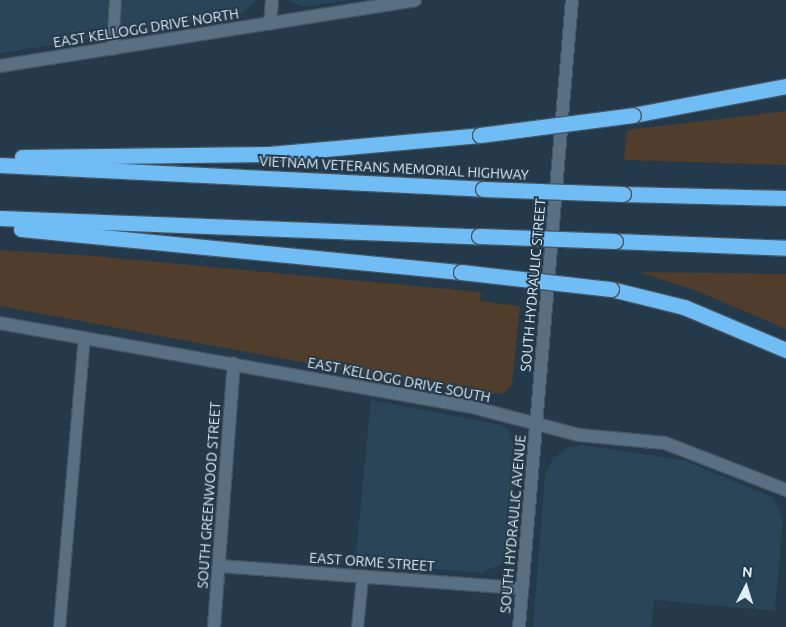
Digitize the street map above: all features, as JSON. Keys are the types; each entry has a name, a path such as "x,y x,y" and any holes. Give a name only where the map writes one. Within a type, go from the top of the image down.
{"highway":[{"path":"0,157 269,154 480,135 634,115 786,86"},
{"name":"VIETNAM VETERANS MEMORIAL HIGHWAY","path":"0,165 483,189 786,198"},
{"path":"0,218 786,248"},
{"path":"0,227 460,272 611,289 684,307 786,350"}],"street":[{"path":"270,24 272,0"},
{"name":"EAST KELLOGG DRIVE NORTH","path":"0,66 415,0"},
{"name":"SOUTH HYDRAULIC STREET","path":"536,424 572,0"},
{"name":"EAST KELLOGG DRIVE SOUTH","path":"0,323 476,408 579,436 665,443 786,490"},
{"name":"SOUTH GREENWOOD STREET","path":"214,627 234,364"},
{"name":"SOUTH HYDRAULIC AVENUE","path":"519,627 536,424"},
{"name":"EAST ORME STREET","path":"219,566 522,588"}],"lane":[{"path":"112,48 115,0"},
{"path":"59,627 84,338"},
{"path":"357,627 362,576"}],"shaded area":[{"path":"0,0 257,0 242,14 0,53"},
{"path":"289,0 349,0 303,7"},
{"path":"786,111 786,165 624,160 627,130"},
{"path":"0,250 94,256 481,292 480,301 520,306 512,385 504,393 478,395 0,306"},
{"path":"639,272 786,274 786,329 697,291"},
{"path":"371,400 502,425 510,432 516,456 507,557 502,564 481,573 355,563"},
{"path":"582,445 683,460 774,498 783,519 775,611 654,600 651,627 533,627 545,474 553,459 566,448"}]}
